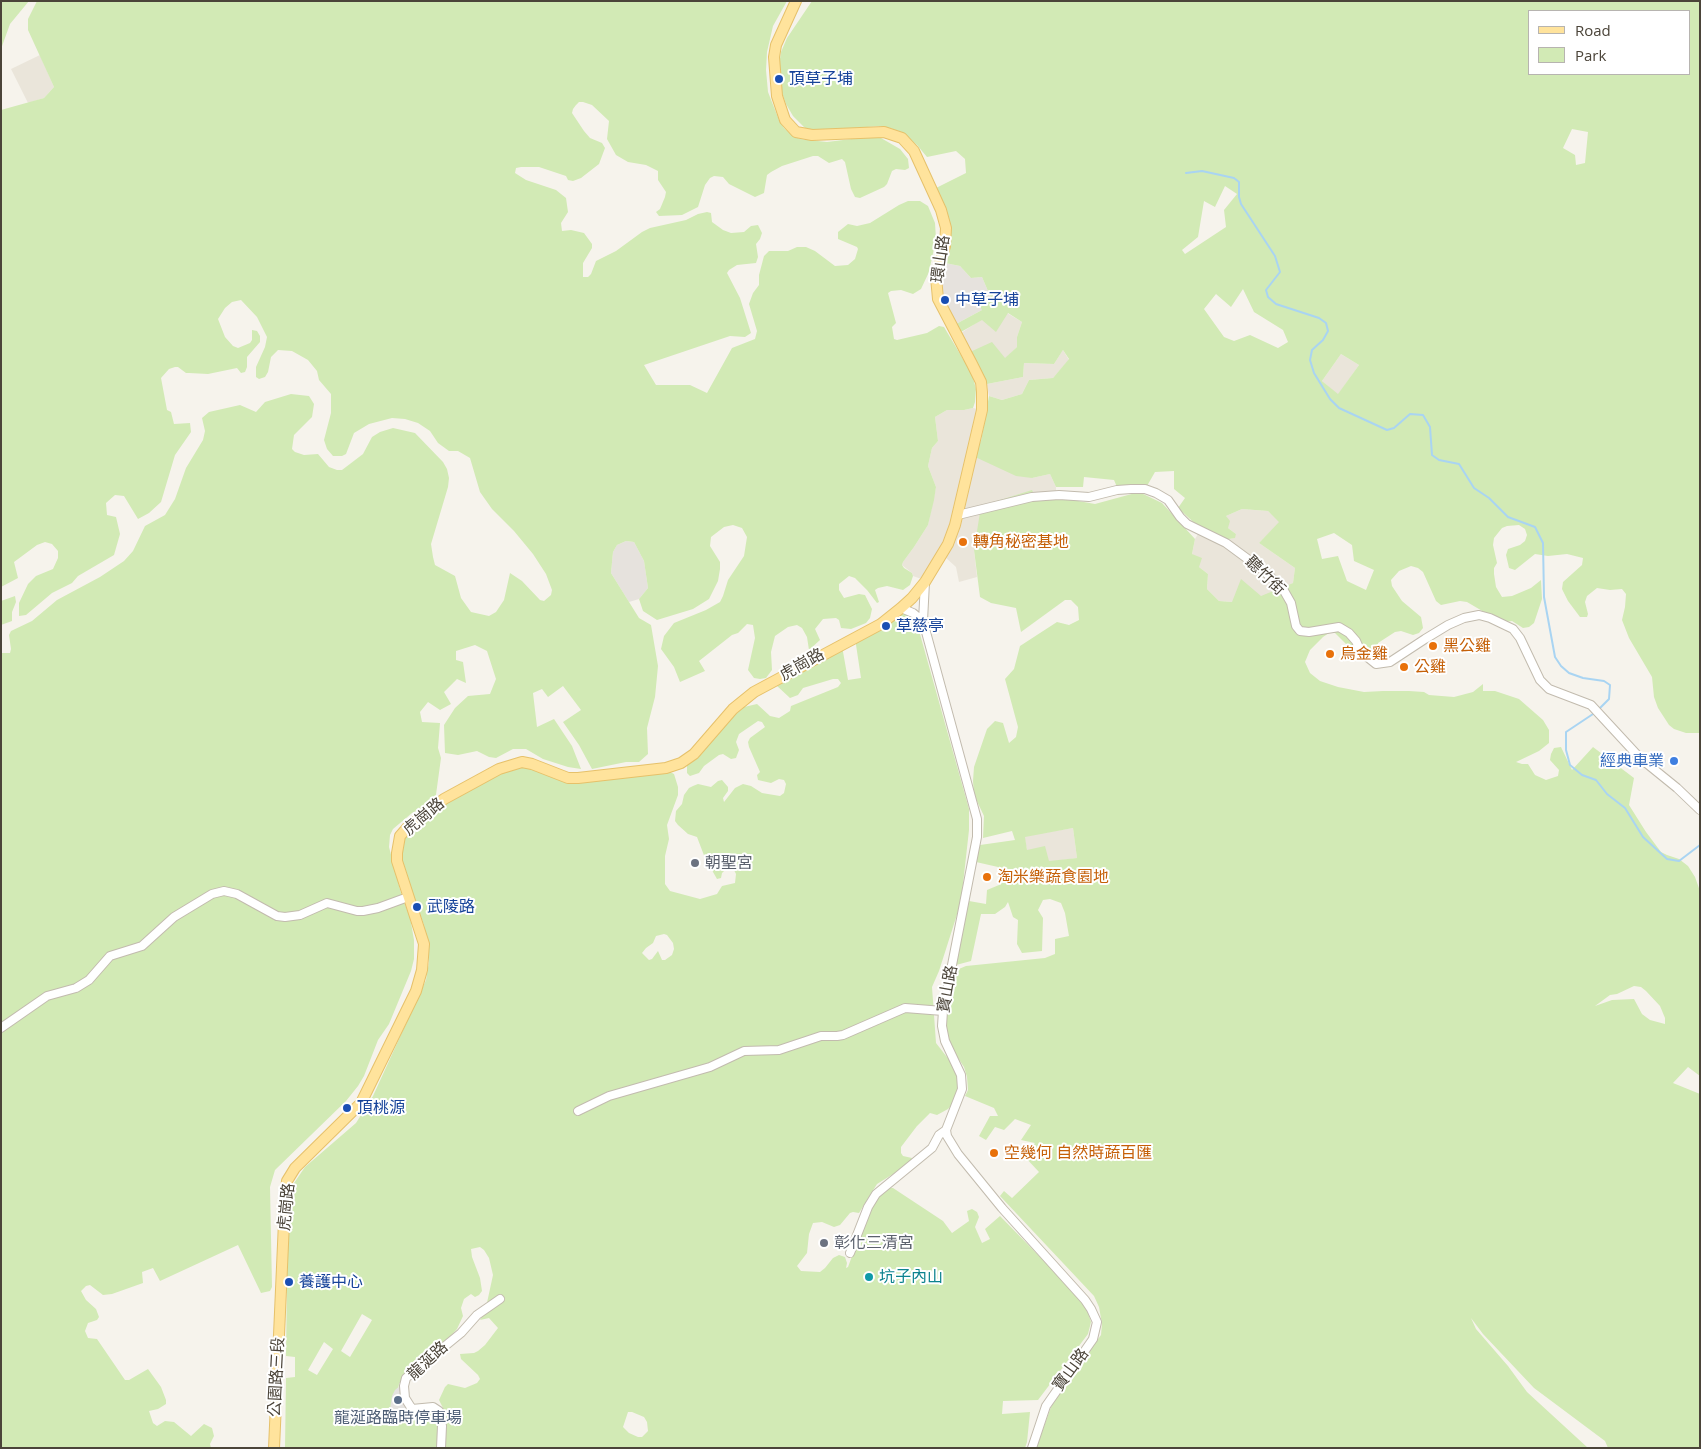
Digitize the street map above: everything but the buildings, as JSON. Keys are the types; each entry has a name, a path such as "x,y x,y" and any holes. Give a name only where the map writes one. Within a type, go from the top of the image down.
{"main road":[{"name":"環山路","path":"796,1 776,45 774,57 777,96 785,120 796,132 812,135 884,132 902,138 914,151 941,210 946,228 945,246 936,277 938,299 981,382 982,410 958,515 948,544 925,582 901,608"},
{"name":"虎崗路","path":"280,1307 287,1181 295,1168 361,1103 416,991 422,970 424,944 396,853 400,836 407,828 444,799 499,769 522,762 568,778 673,767 694,754 733,709 754,692 881,624 901,608"},
{"name":"公園路三段","path":"274,1448 280,1307"}],"street":[{"name":"聽竹街","path":"958,515 1032,497 1060,495 1090,497 1130,489 1144,489 1156,493 1168,500 1187,524 1218,537 1264,571 1283,590 1291,603 1296,626 1300,630 1309,632 1338,628 1349,633 1361,652 1376,664 1390,662 1448,625 1464,618 1479,615 1490,618 1514,629 1540,680 1549,689 1591,705 1640,758 1684,794 1700,810"},
{"name":"寶山路","path":"925,582 922,610 923,621 977,819 977,838 942,1011 945,1041 961,1075 962,1089 946,1130 947,1136 958,1154 1002,1208 1085,1300 1097,1322 1093,1339 1046,1406 1032,1448"},
{"path":"901,608 913,613 923,621"},
{"path":"1,1028 47,996 76,988 89,980 110,956 142,946 174,917 212,894 224,891 237,894 277,916 285,917 300,915 327,903 363,911 378,908 408,897"},
{"path":"578,1111 609,1096 710,1067 744,1051 779,1050 821,1036 843,1035 905,1008 942,1011"},
{"path":"850,1253 868,1207 876,1194 932,1148 939,1135 946,1130"},
{"name":"龍涎路","path":"441,1448 442,1426 439,1411 433,1406 412,1409 405,1398 404,1386 406,1378 461,1333 477,1315 500,1299"}],"shaded area":[{"path":"40,55 54,87 44,98 28,103 11,69"},
{"path":"945,263 960,266 971,278 982,277 991,298 982,310 956,324 943,299 939,280"},
{"path":"1007,313 1022,322 1017,337 1017,347 1005,359 970,352 961,333 982,319"},
{"path":"1063,350 1069,360 1053,378 1029,380 1022,394 1002,400 989,396 987,384 1023,377 1024,363 1054,364"},
{"path":"1341,354 1359,365 1338,395 1322,381"},
{"path":"973,408 986,411 981,441 1032,478 1050,474 1056,487 1056,497 974,550 977,577 959,582 956,567 945,557 930,582 913,576 902,565 928,525 936,487 928,466 932,448 938,441 935,417 947,410"},
{"path":"1242,509 1268,511 1280,522 1259,543 1295,568 1293,583 1261,597 1232,602 1219,601 1207,589 1208,574 1199,567 1192,554 1195,539 1201,529 1223,540 1234,538 1236,534 1228,528 1226,516"},
{"path":"626,541 634,542 644,561 648,588 639,599 629,602 611,573 613,552 617,545"},
{"path":"1073,828 1077,858 1048,862 1027,850 1024,836"},
{"name":"龍涎路臨時停車場","path":"402,1384 403,1395 410,1414 405,1415 390,1409 392,1396 395,1390"}],"green space":[{"path":"1,1 29,1 10,24 1,49"},
{"path":"37,1 787,1 773,26 767,52 768,92 779,120 784,128 800,139 827,142 867,137 881,138 900,149 908,159 909,168 892,171 884,187 860,198 855,197 851,189 845,162 842,159 829,163 818,156 813,156 782,166 771,172 767,175 764,193 755,197 729,184 723,177 714,176 705,185 698,207 682,215 659,216 656,212 660,209 666,192 658,180 658,171 646,165 628,162 616,155 607,139 609,121 592,105 583,102 579,102 572,113 590,138 602,143 605,148 599,164 581,178 573,181 568,180 566,176 539,167 516,168 515,173 526,180 556,190 566,198 568,212 561,223 562,231 571,230 584,233 592,244 592,248 583,263 583,277 588,277 591,274 596,261 616,251 650,228 686,220 707,212 711,213 712,222 731,233 744,232 751,226 758,225 762,233 756,244 758,257 756,263 737,265 727,273 740,298 751,333 745,337 730,336 644,365 656,385 690,385 707,393 732,348 755,339 757,331 749,304 753,293 759,285 759,275 764,256 769,251 788,251 797,247 806,247 815,251 835,266 848,265 855,259 858,249 838,239 838,232 848,224 857,226 870,223 908,201 920,201 928,206 935,223 936,239 929,272 921,289 913,294 901,290 888,293 896,323 892,327 894,339 897,340 927,333 939,326 944,327 972,374 976,389 973,408 947,410 935,417 938,441 932,448 928,466 936,487 928,525 902,565 912,573 910,585 903,590 887,586 878,588 875,590 879,602 877,603 855,578 849,576 839,584 839,590 844,598 859,594 865,595 872,609 870,618 866,623 851,629 841,628 839,620 836,618 823,619 815,629 820,640 809,650 807,637 802,628 797,625 788,627 775,636 771,652 772,670 766,678 754,678 748,670 755,638 753,625 747,624 738,633 732,635 699,661 705,671 680,682 674,667 661,649 664,636 674,623 720,602 728,580 744,556 747,537 742,528 733,525 724,527 711,537 710,546 720,562 720,569 718,581 709,599 693,609 657,620 643,611 639,599 648,588 644,561 634,542 626,541 617,545 613,552 611,573 639,618 651,625 658,666 655,697 647,728 648,754 639,762 626,762 592,769 579,745 563,722 581,710 563,686 548,697 542,689 533,693 537,727 554,719 572,746 581,769 543,759 526,749 513,749 496,758 477,751 458,755 445,753 444,725 455,708 468,696 490,694 496,679 487,651 475,645 456,651 456,660 463,662 466,683 457,679 444,692 451,704 440,710 428,702 420,712 422,722 440,723 438,748 441,758 435,802 412,813 393,829 390,835 389,847 402,897 410,917 414,940 414,959 411,971 389,1024 378,1040 364,1076 358,1086 346,1101 275,1170 270,1187 272,1287 270,1291 261,1293 238,1245 160,1281 153,1268 142,1272 143,1283 112,1294 103,1295 90,1285 81,1291 86,1300 96,1309 99,1317 97,1320 88,1323 85,1331 88,1338 97,1339 125,1380 129,1380 148,1369 161,1387 166,1404 158,1409 149,1411 153,1423 157,1426 165,1421 174,1422 191,1436 204,1424 212,1428 214,1436 210,1444 211,1448 1,1448 1,653 10,653 9,635 11,631 32,621 57,600 100,577 124,561 133,551 145,526 165,515 175,499 186,468 203,440 205,431 202,418 209,412 240,405 256,412 265,402 291,394 309,396 314,404 312,417 294,435 292,449 295,452 304,455 318,454 329,467 342,470 363,454 372,437 393,428 415,433 443,462 449,478 431,544 433,557 435,565 455,576 461,598 471,612 489,616 496,612 504,600 510,573 522,581 540,600 544,601 551,595 552,590 546,574 533,554 492,509 480,492 470,458 458,451 449,451 438,443 430,431 418,423 392,418 369,424 354,433 346,454 333,456 327,449 324,440 331,413 331,394 319,380 317,371 308,360 292,351 278,350 271,357 265,377 259,379 256,377 256,367 265,347 267,337 257,317 241,300 232,302 225,308 218,319 225,337 233,346 238,348 250,343 252,340 252,330 257,331 260,336 260,342 247,357 245,372 241,373 237,368 208,374 186,373 175,367 169,369 161,378 167,410 171,412 174,424 190,423 191,432 175,455 161,502 149,513 138,519 124,496 115,495 106,503 107,515 116,517 120,534 114,555 78,576 72,583 52,593 26,615 19,616 19,603 28,584 36,576 53,569 58,558 58,551 52,544 45,542 37,545 14,562 18,578 1,587 1,110 44,98 54,87 28,30 28,19"},
{"path":"812,1 1700,1 1700,733 1686,733 1674,729 1669,725 1658,708 1654,697 1652,677 1629,638 1622,620 1626,594 1622,589 1597,588 1587,596 1585,602 1587,617 1580,617 1562,589 1563,582 1582,565 1583,558 1567,554 1548,556 1535,554 1515,570 1509,568 1506,555 1508,549 1520,545 1525,541 1527,535 1525,529 1519,525 1502,528 1494,538 1493,545 1497,563 1494,568 1494,574 1496,587 1502,597 1512,596 1531,588 1541,580 1542,599 1534,623 1529,627 1523,628 1512,621 1493,622 1484,612 1467,602 1460,601 1441,605 1436,601 1423,572 1411,566 1399,571 1391,580 1392,586 1402,601 1421,617 1423,628 1419,633 1413,635 1401,631 1395,632 1378,643 1379,655 1374,660 1356,654 1335,633 1329,633 1310,650 1305,662 1310,673 1320,681 1364,692 1409,691 1454,697 1473,692 1483,684 1483,691 1495,691 1519,699 1543,720 1549,730 1549,743 1539,751 1516,762 1528,764 1535,775 1546,780 1558,776 1559,770 1550,760 1554,748 1561,747 1572,770 1593,747 1634,778 1629,805 1661,852 1679,859 1688,866 1695,877 1700,891 1700,1076 1688,1067 1673,1083 1700,1094 1700,1448 1608,1448 1605,1441 1534,1388 1483,1334 1471,1318 1476,1329 1508,1366 1527,1392 1588,1448 1036,1448 1054,1399 1101,1335 1102,1324 1099,1307 1094,1296 1000,1196 1004,1191 1012,1198 1039,1172 1024,1156 1035,1143 1021,1140 1031,1125 1015,1119 1004,1130 995,1127 986,1140 979,1136 990,1116 998,1116 994,1108 965,1096 968,1090 964,1067 952,1049 944,1027 954,971 966,966 1045,958 1055,954 1055,939 1069,936 1065,913 1061,903 1050,899 1043,900 1038,910 1043,918 1042,951 1022,953 1017,944 1018,920 1013,917 1008,902 1005,907 995,914 981,914 971,961 956,965 969,901 986,904 987,890 999,885 998,867 976,862 980,845 1015,840 1012,831 983,838 984,816 974,795 973,781 974,767 987,729 995,721 1003,723 1009,743 1016,737 1018,727 1005,679 1014,669 1020,646 1057,622 1069,625 1079,620 1078,607 1071,600 1065,600 1021,632 1016,608 991,603 980,597 974,550 981,506 1032,490 1037,500 1056,497 1095,504 1139,492 1162,503 1195,539 1192,554 1202,558 1199,567 1208,574 1207,589 1219,601 1232,602 1241,579 1261,596 1293,583 1295,568 1259,543 1279,522 1268,511 1242,509 1226,516 1230,521 1228,528 1236,534 1235,538 1223,540 1201,529 1178,508 1185,498 1174,489 1174,471 1155,472 1147,486 1117,487 1114,480 1084,477 1083,487 1056,487 1050,474 1032,478 1016,476 973,456 981,441 989,396 1002,400 1022,394 1029,380 1053,378 1069,359 1063,350 1054,364 1024,363 1023,377 987,384 970,352 992,342 1005,358 1017,347 1017,337 1022,322 1008,313 996,332 982,320 961,332 956,324 982,310 978,302 991,298 982,277 971,278 960,266 945,263 950,235 936,188 966,173 965,159 956,151 927,157 905,135 893,129 879,126 807,130 793,116 781,90 779,65 781,52 787,38","holes":["1572,129 1588,132 1585,163 1576,165 1575,155 1563,148","1225,186 1237,194 1224,210 1226,227 1185,254 1182,250 1198,237 1204,201 1215,207","1243,289 1254,312 1283,330 1288,342 1278,348 1250,335 1234,341 1224,337 1204,309 1216,294 1231,307","1341,354 1359,365 1338,394 1322,381","1334,533 1352,545 1354,561 1374,570 1366,590 1347,581 1338,556 1322,559 1317,539","1073,828 1077,858 1049,861 1045,846 1027,850 1025,837","1634,986 1641,987 1660,1006 1665,1018 1665,1024 1650,1020 1642,1014 1634,999 1612,1000 1595,1006 1610,995 1617,994"]},
{"path":"15,596 16,602 12,612 12,621 1,625 1,601"},
{"path":"903,613 909,615 918,627 969,809 969,830 961,902 932,987 936,1043 956,1071 958,1080 957,1093 952,1105 948,1109 937,1115 930,1113 917,1126 901,1147 903,1156 912,1158 911,1161 877,1184 859,1213 850,1213 840,1225 834,1227 822,1222 813,1223 809,1234 807,1253 797,1266 801,1271 820,1272 833,1258 839,1255 845,1257 846,1268 848,1267 872,1202 886,1188 893,1188 943,1221 952,1233 969,1221 967,1211 972,1209 977,1212 979,1217 975,1227 982,1243 990,1239 985,1229 1000,1216 1085,1303 1091,1322 1088,1334 1038,1400 1003,1401 1002,1414 1030,1412 1025,1448 285,1448 286,1378 295,1377 295,1357 286,1356 288,1200 292,1186 305,1167 356,1123 373,1096 426,980 429,962 424,925 400,859 401,846 409,829 434,809 506,766 528,764 551,777 565,781 657,770 670,772 674,774 678,795 667,825 669,839 665,856 665,884 670,891 700,899 717,894 722,886 735,883 736,874 734,870 725,870 721,878 717,879 705,858 697,837 688,834 675,821 676,811 682,804 684,795 689,788 698,784 711,787 722,780 728,787 728,791 723,798 724,802 735,788 743,784 751,786 762,793 780,796 784,793 786,784 784,780 779,779 771,783 758,780 757,775 760,772 748,742 750,738 765,727 762,722 758,721 739,734 736,742 739,750 736,758 731,759 723,754 719,755 704,766 699,773 690,776 687,773 687,764 720,728 744,707 757,704 770,716 779,718 790,711 791,706 838,687 841,683 838,679 833,679 803,688 798,695 790,698 776,685 842,646 848,680 861,678 855,638","holes":["667,935 673,943 672,955 665,960 662,960 658,951 649,960 642,953 653,943 656,936","480,1247 484,1250 489,1258 493,1275 485,1312 480,1320 489,1318 498,1328 478,1351 460,1354 461,1359 480,1379 477,1383 465,1388 448,1384 439,1400 443,1408 438,1411 425,1408 413,1415 408,1414 396,1402 399,1384 415,1362 432,1348 448,1339 457,1329 463,1316 461,1308 464,1299 471,1294 475,1297 482,1291 471,1249","362,1314 372,1320 350,1357 341,1351","324,1342 333,1349 317,1375 308,1370","628,1412 644,1417 647,1422 648,1431 642,1437 629,1433 623,1427"]}],"waterway":[{"path":"1186,173 1202,171 1234,178 1239,182 1241,204 1275,256 1280,272 1266,290 1268,297 1276,304 1319,318 1326,323 1328,331 1323,340 1312,350 1310,360 1314,373 1330,399 1339,408 1387,430 1394,428 1410,414 1423,415 1430,427 1432,455 1439,460 1459,464 1474,488 1489,498 1508,517 1535,527 1543,543 1544,597 1555,657 1569,673 1583,678 1604,681 1610,685 1609,699 1599,709"},
{"path":"1596,712 1566,732 1566,750 1570,765 1582,775 1596,780 1607,794 1625,808 1643,837 1667,859 1679,861 1700,845"}],"place":[{"name":"頂草子埔","path":"779,79"},
{"name":"中草子埔","path":"945,300"},
{"name":"轉角秘密基地","path":"963,542"},
{"name":"草慈亭","path":"886,626"},
{"name":"黑公雞","path":"1433,646"},
{"name":"烏金雞","path":"1330,654"},
{"name":"公雞","path":"1404,667"},
{"name":"經典車業","path":"1674,761"},
{"name":"朝聖宮","path":"695,863"},
{"name":"淘米樂蔬食園地","path":"987,877"},
{"name":"武陵路","path":"417,907"},
{"name":"頂桃源","path":"347,1108"},
{"name":"空幾何 自然時蔬百匯","path":"994,1153"},
{"name":"彰化三清宮","path":"824,1243"},
{"name":"坑子內山","path":"869,1277"},
{"name":"養護中心","path":"289,1282"},
{"name":"龍涎路臨時停車場","path":"398,1400"}]}
